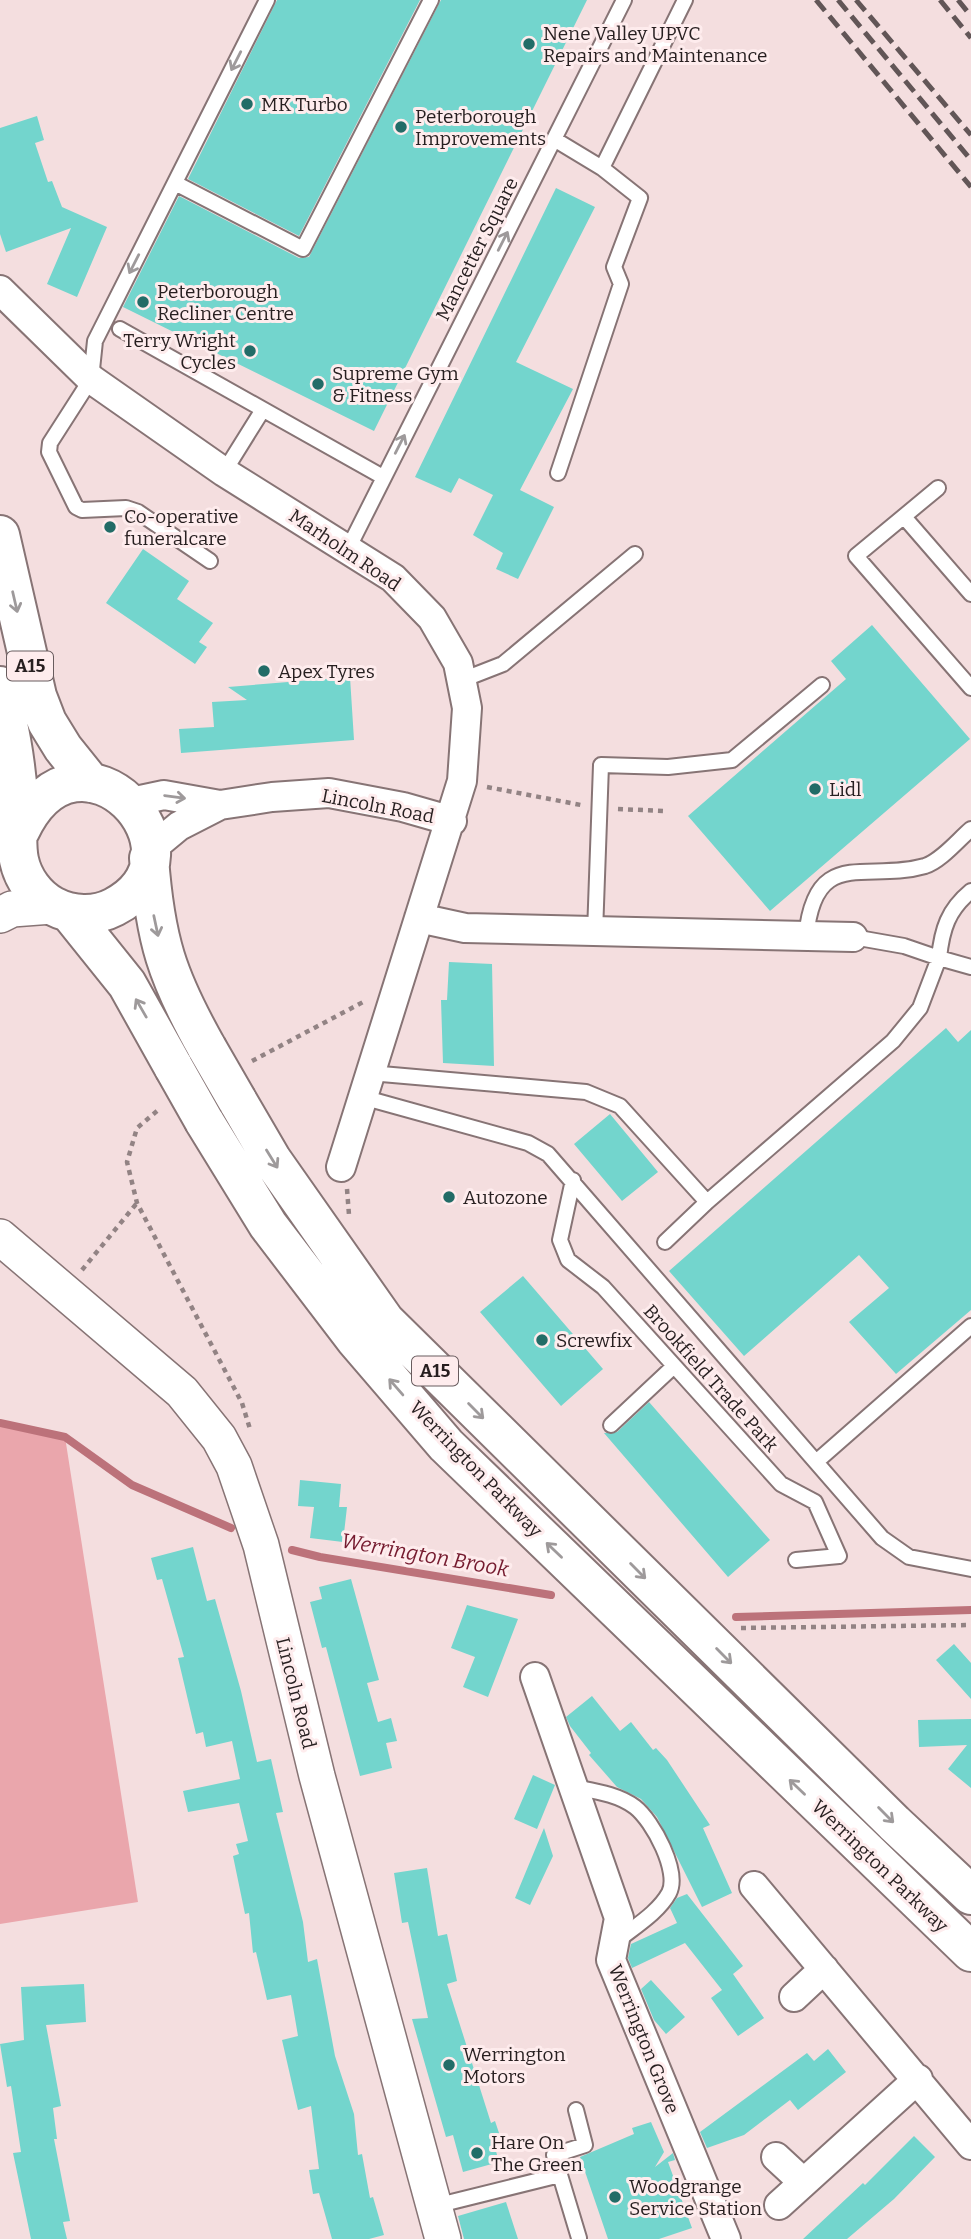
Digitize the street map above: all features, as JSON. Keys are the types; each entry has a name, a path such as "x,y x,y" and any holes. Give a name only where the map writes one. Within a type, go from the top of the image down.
{"highway":[{"name":"A15","path":"0,535 37,696 47,722 62,748 91,783 118,792 131,802 147,828 150,854"},
{"name":"A15","path":"0,686 17,781 13,844 25,878 36,894 61,909"},
{"path":"13,844 30,810 44,796 75,783 91,783"},
{"path":"61,909 97,913 123,902 136,889 150,854"},
{"name":"Werrington Parkway","path":"150,854 153,915 166,963 181,1003 272,1160 385,1321 894,1823 971,1895"},
{"name":"Werrington Parkway","path":"61,909 127,984 204,1121 268,1225 355,1339 446,1444 971,1952"}],"street":[{"name":"Marholm Road","path":"7,298 91,379 224,472 393,578 432,618 458,663 467,708 462,781 452,821 394,991 341,1167"},
{"name":"Lincoln Road","path":"131,802 164,796 220,804 329,793 403,807 452,821"},
{"name":"Lincoln Road","path":"150,854 179,826 220,804"},
{"path":"0,915 12,909 61,909"},
{"path":"419,918 465,928 853,937"},
{"name":"Lincoln Road","path":"0,1237 182,1392 219,1438 234,1466 261,1545 314,1763 438,2223"},
{"name":"Werrington Grove","path":"535,1677 619,1918 611,1960 726,2239"},
{"path":"754,1886 971,2145"},
{"path":"794,1997 824,1969"},
{"path":"779,2205 918,2079"},
{"path":"776,2157 803,2182"}],"lane":[{"path":"209,562 138,512 126,508 82,510 69,496 49,452 50,443 91,379 95,341 267,0"},
{"path":"174,183 303,249 431,0"},
{"name":"Mancetter Square","path":"348,549 624,0"},
{"path":"602,168 685,0"},
{"path":"554,139 602,168 640,198 614,267 621,284 558,473"},
{"path":"121,329 383,477"},
{"path":"224,472 262,411"},
{"path":"938,488 856,556 971,688"},
{"path":"905,518 971,594"},
{"path":"461,680 503,664 635,554"},
{"path":"595,933 601,765 668,767 732,760 822,685"},
{"path":"806,937 809,908 829,880 850,870 927,866 971,829"},
{"path":"665,1241 892,1041 920,1009 939,958 942,929 952,910 971,891"},
{"path":"853,937 904,946 971,967"},
{"path":"366,1085 586,1092 620,1106 707,1202"},
{"path":"366,1085 528,1143 548,1154 882,1538 909,1557 971,1569"},
{"name":"Brookfield Trade Park","path":"573,1180 560,1240 568,1260 603,1287 781,1484 815,1502 839,1556 796,1560"},
{"path":"816,1462 971,1326"},
{"path":"611,1425 674,1366"},
{"path":"574,1787 612,1796 635,1807 649,1823 672,1873 671,1890 663,1903 614,1943"},
{"path":"576,2110 585,2145 554,2154 579,2238"},
{"path":"438,2223 560,2175"}],"path":[{"path":"462,781 525,796 599,808 665,811"},
{"path":"252,1062 374,995 394,991"},
{"path":"157,1111 137,1128 127,1162 137,1203 242,1403 254,1441"},
{"path":"79,1274 137,1203"},
{"path":"736,1628 971,1625"}],"shaded area":[{"path":"0,1423 65,1437 138,1902 0,1924"}],"building":[{"path":"277,0 420,0 299,236 188,179"},
{"path":"441,0 587,0 374,431 123,307 179,196 299,258 309,257"},
{"path":"37,116 44,140 35,143 48,182 52,181 62,207 107,227 77,297 47,284 71,228 6,252 0,234 0,128"},
{"path":"556,188 595,207 516,362 573,389 520,490 554,507 518,579 496,569 503,553 473,535 493,495 459,478 451,493 415,477"},
{"path":"143,549 189,581 177,599 213,623 199,642 207,647 195,664 106,603"},
{"name":"Lidl","path":"872,625 970,739 770,911 688,816 846,679 831,661"},
{"path":"350,677 354,740 181,753 179,729 214,727 212,702 247,700 228,687"},
{"path":"449,962 492,964 494,1066 443,1063 441,1000 447,1000"},
{"path":"946,1028 958,1042 971,1030 971,1310 896,1374 849,1322 889,1288 859,1255 744,1356 669,1271"},
{"path":"610,1114 658,1172 622,1201 574,1144"},
{"path":"523,1276 603,1369 561,1406 480,1312"},
{"path":"649,1402 770,1540 728,1577 604,1433 617,1432"},
{"path":"300,1480 341,1484 339,1507 347,1507 343,1542 310,1538 314,1507 298,1506"},
{"path":"193,1547 207,1601 215,1599 241,1691 257,1762 271,1759 283,1812 276,1813 303,1922 308,1962 317,1959 335,2056 354,2114 358,2155 362,2154 370,2198 373,2197 384,2235 369,2239 332,2239 319,2193 313,2194 309,2170 319,2169 311,2106 298,2110 282,2040 298,2036 291,1995 267,2000 256,1952 253,1953 249,1913 245,1914 233,1856 239,1854 236,1844 248,1841 239,1803 188,1812 183,1791 240,1779 232,1741 206,1747 203,1732 196,1734 178,1658 184,1657 162,1579 157,1580 151,1558"},
{"path":"351,1579 379,1680 367,1683 378,1722 391,1718 397,1741 386,1743 392,1768 360,1776 326,1647 322,1648 310,1602 322,1599 319,1587"},
{"path":"467,1605 518,1619 488,1697 463,1687 475,1657 451,1648"},
{"path":"954,1644 971,1663 971,1699 936,1660"},
{"path":"592,1696 620,1731 631,1722 653,1750 656,1748 667,1760 710,1825 703,1828 732,1893 702,1907 657,1817 641,1799 617,1787 589,1755 591,1753 566,1717"},
{"path":"971,1719 971,1788 948,1769 967,1745 919,1747 918,1720"},
{"path":"533,1775 555,1785 537,1829 514,1819"},
{"path":"544,1828 553,1856 530,1905 515,1898"},
{"path":"427,1868 438,1936 447,1934 457,1981 447,1984 491,2123 495,2121 502,2142 494,2144 499,2162 463,2172 453,2135 446,2137 412,2019 428,2018 408,1922 402,1923 394,1873"},
{"path":"687,1894 743,1966 733,1974 764,2018 738,2036 711,1998 722,1990 685,1943 632,1968 628,1958 631,1944 677,1923 670,1908 677,1898"},
{"path":"651,1980 685,2017 666,2034 654,2020 641,1989"},
{"path":"84,1984 86,2022 46,2025 61,2106 53,2108 57,2139 54,2139 70,2221 63,2222 67,2239 31,2239 13,2153 21,2152 11,2086 7,2087 0,2044 24,2040 21,1987"},
{"path":"828,2049 846,2072 798,2110 790,2100 744,2135 707,2148 700,2132 807,2053 814,2061"},
{"path":"651,2122 664,2152 655,2167 673,2153 675,2160 668,2162 692,2228 659,2239 608,2239 580,2157 634,2134 632,2128"},
{"path":"914,2136 935,2157 894,2199 847,2239 803,2239 863,2183 865,2185"},
{"path":"506,2202 518,2239 464,2239 458,2216"}],"waterway":[{"name":"Werrington Brook","path":"0,1423 65,1437 132,1485 231,1528"},
{"name":"Werrington Brook","path":"292,1550 320,1557 551,1595"},
{"name":"Werrington Brook","path":"736,1617 971,1610"}],"railway":[{"path":"816,0 971,187"},
{"path":"838,0 971,160"},
{"path":"856,0 971,135"},
{"path":"940,0 971,38"},
{"path":"958,0 971,16"}],"place":[{"name":"Nene Valley UPVC Repairs and Maintenance","path":"529,44"},
{"name":"MK Turbo","path":"247,104"},
{"name":"Peterborough Improvements","path":"401,127"},
{"name":"Peterborough Recliner Centre","path":"143,302"},
{"name":"Terry Wright Cycles","path":"250,351"},
{"name":"Supreme Gym & Fitness","path":"318,384"},
{"name":"Co-operative funeralcare","path":"110,527"},
{"name":"Apex Tyres","path":"264,671"},
{"name":"Lidl","path":"815,789"},
{"name":"Autozone","path":"449,1197"},
{"name":"Screwfix","path":"542,1340"},
{"name":"Werrington Motors","path":"449,2065"},
{"name":"Hare On The Green","path":"477,2153"},
{"name":"Woodgrange Service Station","path":"615,2197"}]}
